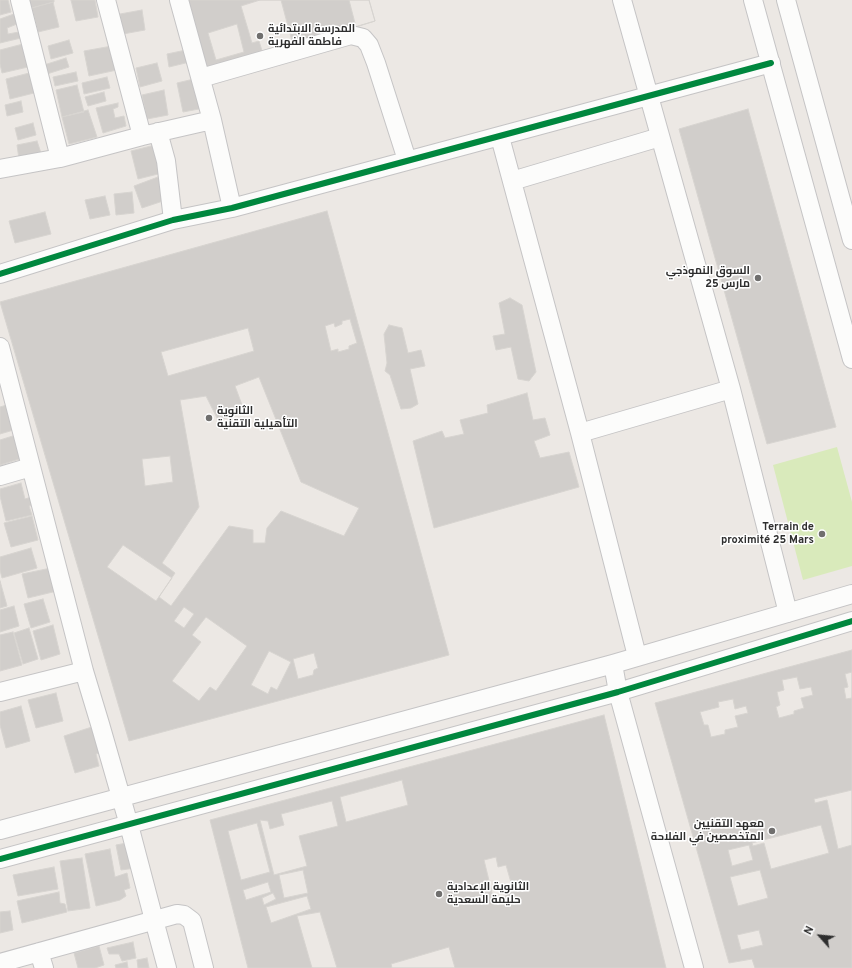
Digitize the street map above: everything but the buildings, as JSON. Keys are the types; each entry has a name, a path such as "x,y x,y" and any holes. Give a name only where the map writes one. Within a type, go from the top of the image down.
{"street":[{"path":"20,0 60,158"},
{"path":"106,0 150,134 166,161 173,220"},
{"path":"179,0 212,120 232,208"},
{"path":"622,0 731,389 788,613"},
{"path":"754,0 852,359"},
{"path":"786,0 852,240"},
{"path":"201,78 351,36 363,38 369,45 376,63 407,160"},
{"path":"0,274 173,220 232,208 771,63"},
{"path":"0,169 60,158 150,134 212,120"},
{"path":"500,137 580,434 637,656"},
{"path":"512,181 660,137"},
{"path":"0,347 84,671 129,824 167,968"},
{"path":"580,434 731,389"},
{"path":"0,476 31,467"},
{"path":"0,830 613,664 852,594"},
{"path":"0,859 618,692 852,621"},
{"path":"613,664 618,692 694,968"},
{"path":"0,692 84,671"},
{"path":"0,963 41,960 154,920 177,914 184,915 192,921 204,968"}],"green space":[{"name":"Terrain de proximité 25 Mars","path":"837,447 852,502 852,566 803,580 773,465"}],"cycle path":[{"path":"0,274 173,220 232,208 771,63"},
{"path":"0,859 618,692 852,621"}],"place":[{"name":"المدرسة الابتدائية فاطمة الفهرية","path":"260,36"},
{"name":"السوق النموذجي 25 مارس","path":"758,278"},
{"name":"الثانوية التأهيلية التقنية","path":"209,418"},
{"name":"Terrain de proximité 25 Mars","path":"822,534"},
{"name":"معهد التقنيين المتخصصين في الفلاحة","path":"772,831"},
{"name":"الثانوية الإعدادية حليمة السعدية","path":"439,894"}]}
